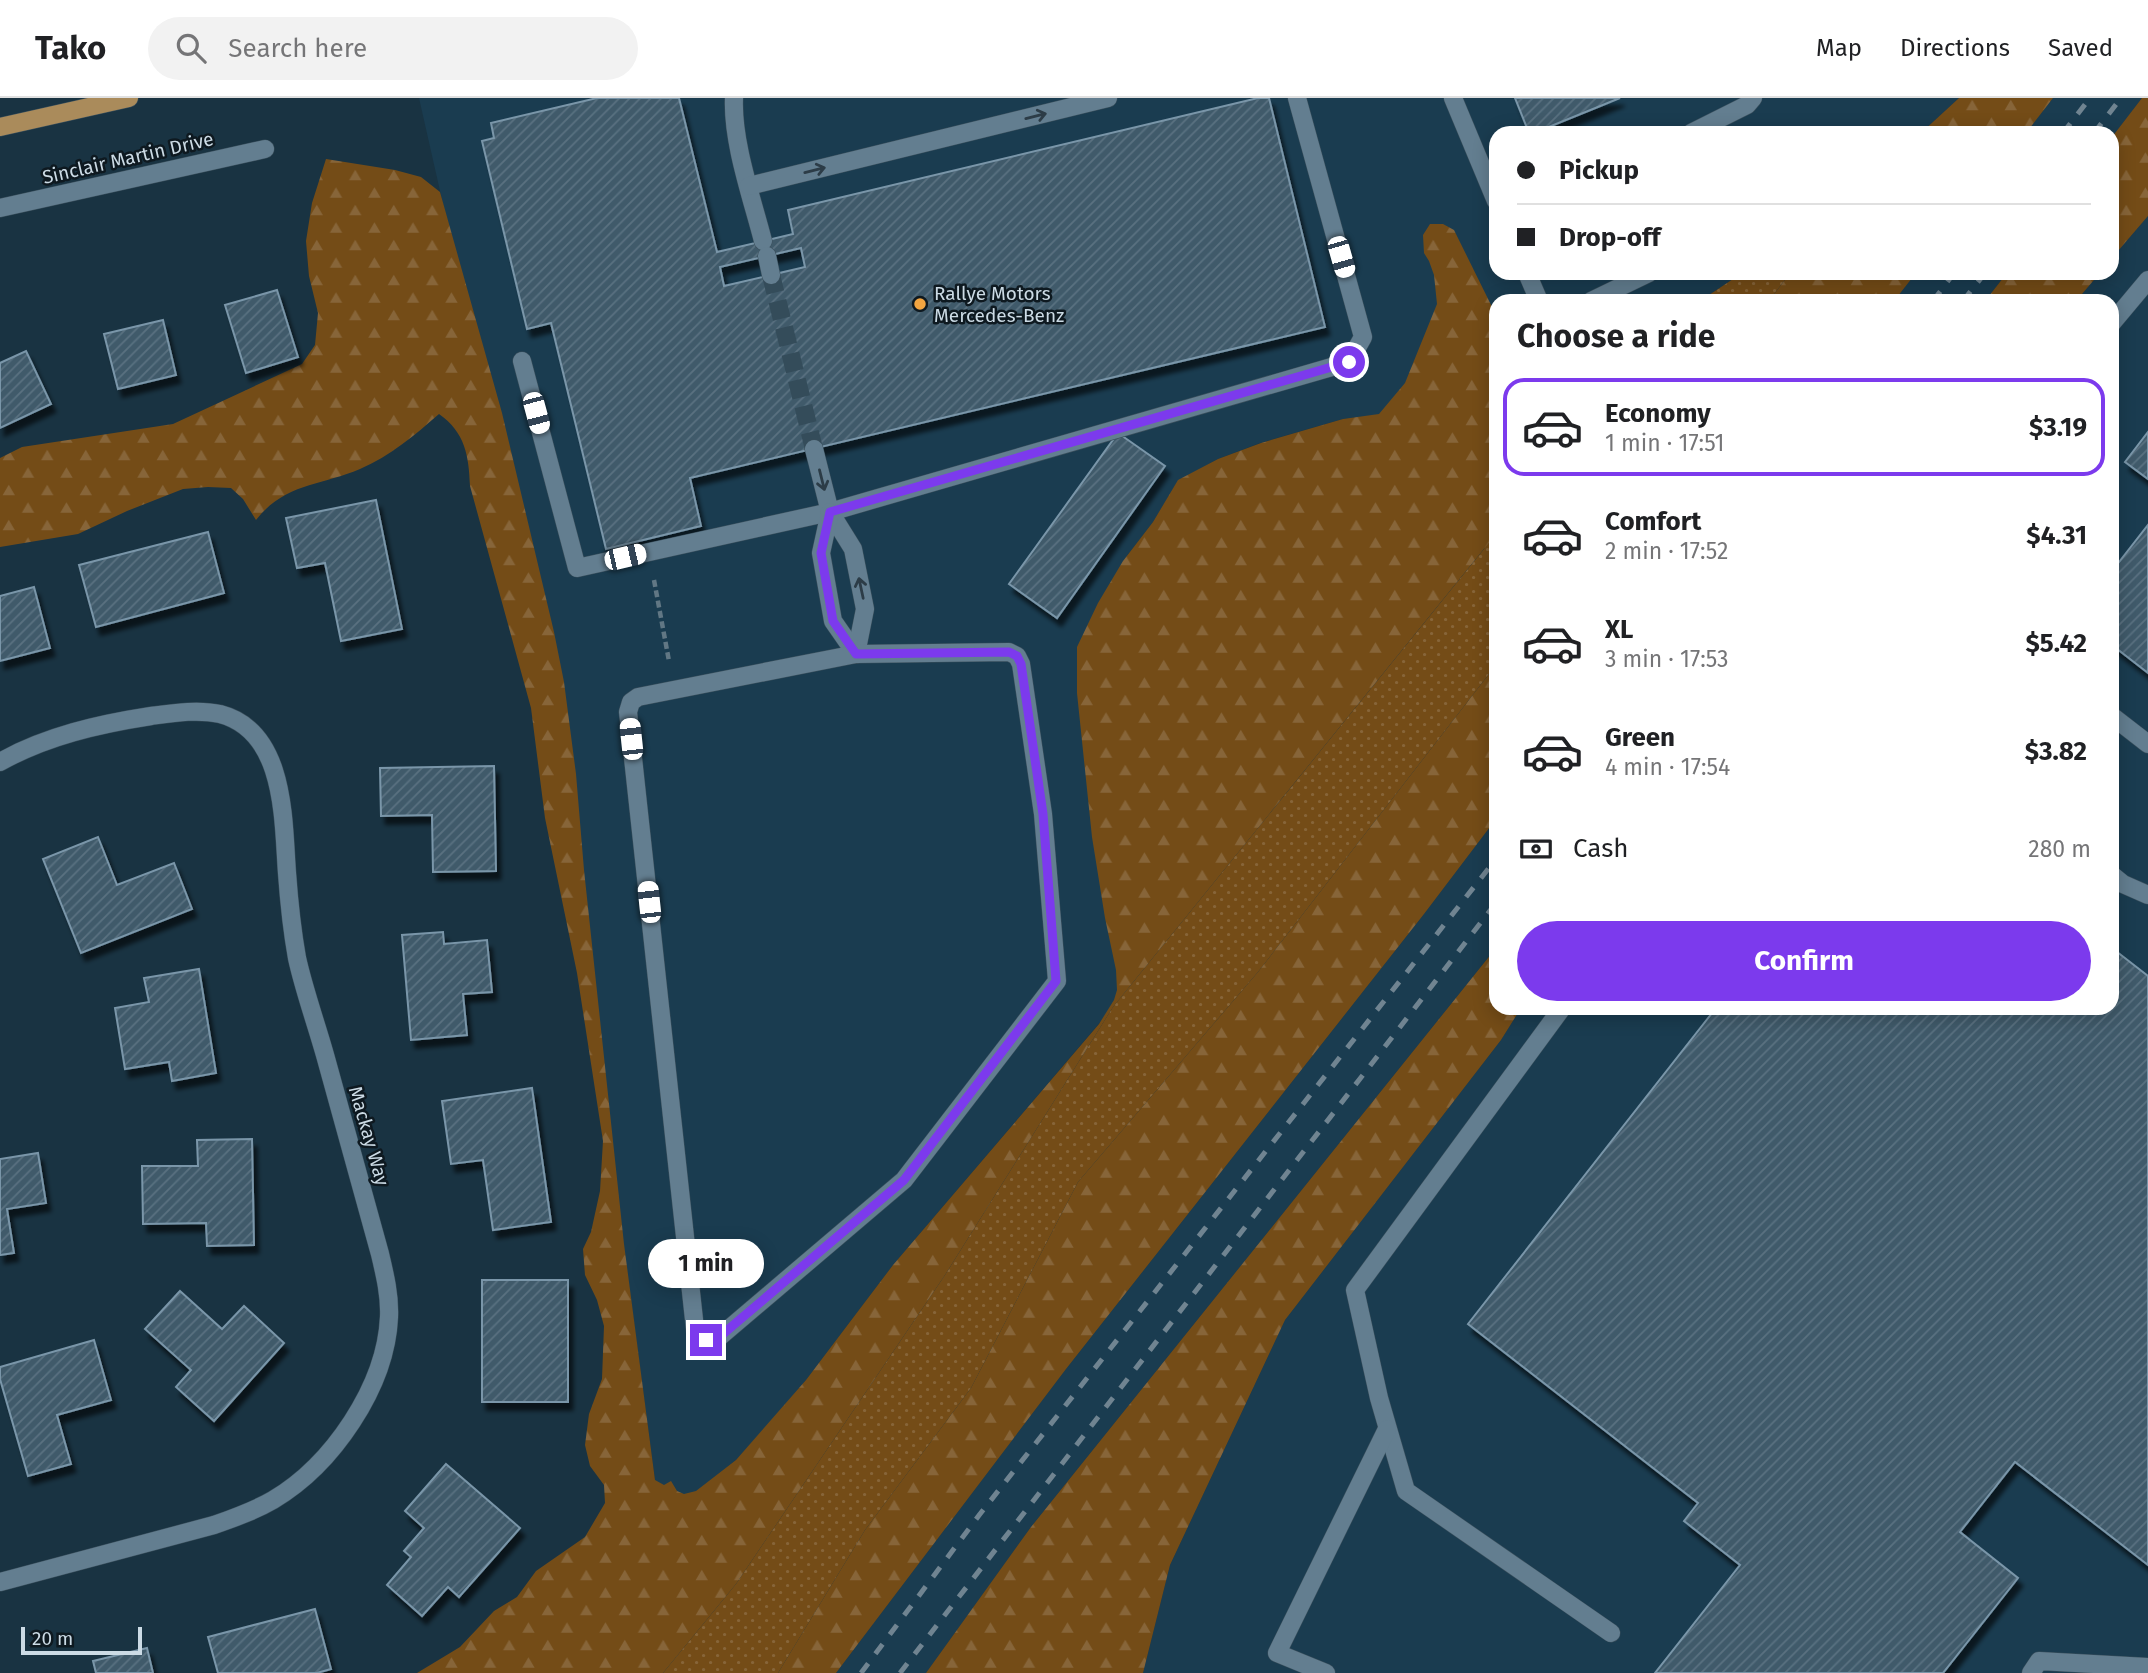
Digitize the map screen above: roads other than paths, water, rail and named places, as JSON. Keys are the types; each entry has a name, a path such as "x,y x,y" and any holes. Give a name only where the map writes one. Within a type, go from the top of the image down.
{"main road":[{"path":"0,127 129,98"}],"street":[{"path":"734,98 736,134 771,275"},
{"path":"749,186 1088,100 1108,98"},
{"path":"522,361 577,568 830,512 1349,362 1363,337 1297,98"},
{"path":"1453,98 1489,184"},
{"path":"1705,126 1747,105 1753,98"},
{"name":"Sinclair Martin Drive","path":"0,208 265,149"},
{"path":"1606,294 1634,280"},
{"path":"2119,315 2148,280"},
{"path":"814,449 830,512 853,549 865,609 856,654"},
{"path":"830,512 821,553 833,621 856,654"},
{"path":"1009,652 1017,656 1021,664 1043,814 1056,981 904,1180 717,1339 696,1338 628,712 631,702 638,697 856,654 1009,652"},
{"name":"Mackay Way","path":"0,762 77,731 173,713 219,714 245,727 257,739 277,777 283,805 290,905 298,959 380,1254 388,1295 389,1317 380,1364 357,1413 329,1453 299,1482 275,1499 246,1514 214,1525 0,1582"},
{"path":"2119,721 2148,744"},
{"path":"2119,881 2148,895"},
{"path":"1557,1015 1355,1290 1387,1429 1406,1491 1611,1633"},
{"path":"1326,1673 1277,1653 1387,1429"},
{"path":"2031,1673 2039,1661 2148,1667"}],"tunnel":[{"path":"771,275 814,449"}],"railway":[{"path":"2068,126 2090,98"},
{"path":"2099,126 2121,98"},
{"path":"1938,294 1949,280"},
{"path":"1968,294 1980,280"},
{"path":"861,1673 980,1514 1489,868"},
{"path":"900,1673 1489,912"}],"place":[{"name":"Rallye Motors Mercedes-Benz","path":"920,304"}]}
